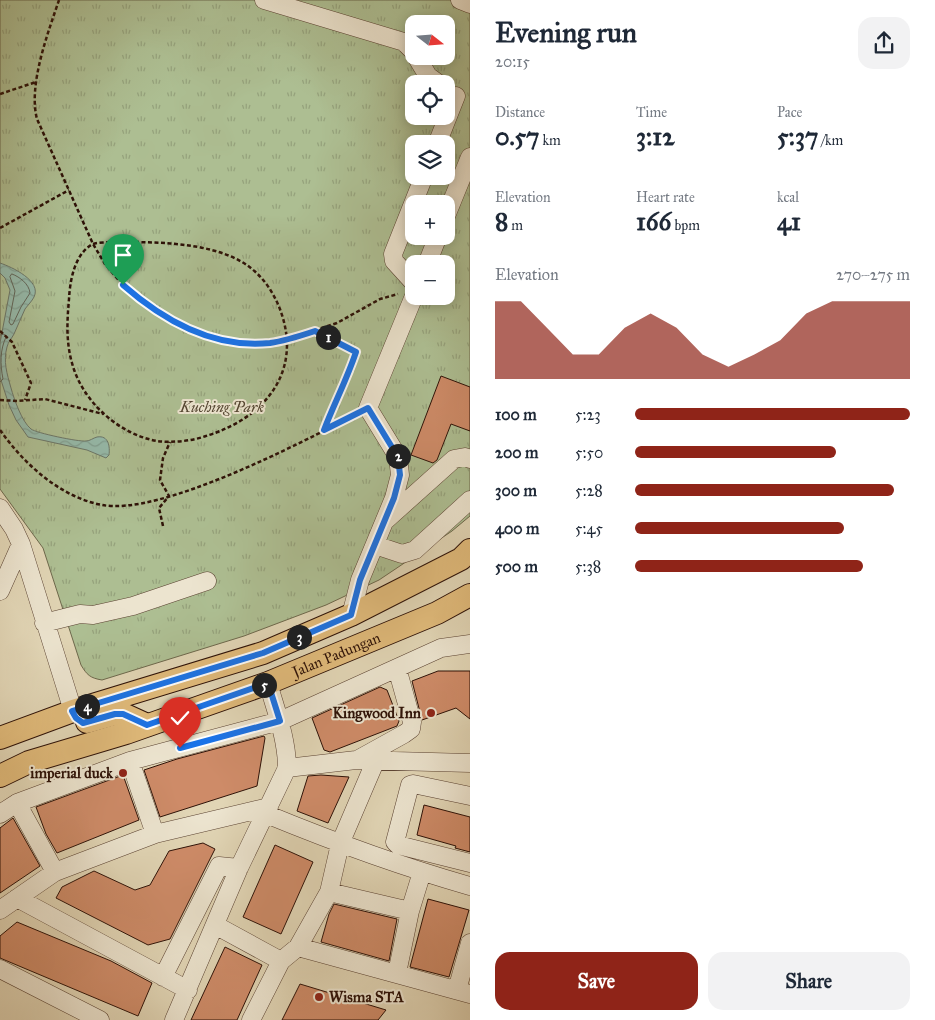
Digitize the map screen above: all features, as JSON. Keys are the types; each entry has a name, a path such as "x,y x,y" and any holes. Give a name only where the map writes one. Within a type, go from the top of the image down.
{"main road":[{"name":"Jalan Padungan","path":"0,738 72,711 263,653 351,615 467,554"},
{"name":"Jalan Padungan","path":"0,776 28,762 147,725 268,683 437,613 470,595"},
{"path":"437,613 470,607"},
{"path":"72,711 76,718 83,723 115,714 123,714 147,725"}],"street":[{"path":"264,0 405,43"},
{"path":"460,0 470,4"},
{"path":"441,135 457,97"},
{"path":"455,195 470,157"},
{"path":"405,280 394,261 393,254 420,185"},
{"path":"351,615 360,580 384,522 400,475 398,457 368,408 406,305"},
{"path":"384,522 454,460 465,457 470,459"},
{"path":"375,545 402,554 415,550 470,500"},
{"path":"0,508 14,528 21,544 72,711"},
{"path":"0,591 21,544"},
{"path":"44,623 80,614 93,615 133,606 207,581"},
{"path":"0,814 17,803 130,761 280,721 441,648 470,644"},
{"path":"356,760 411,729 412,722 397,668"},
{"path":"174,1020 240,868 287,768 287,755 280,721 268,683"},
{"path":"287,768 356,760 442,764 470,763"},
{"path":"130,761 155,834"},
{"path":"251,1020 281,961 298,947 329,892 340,844 375,762"},
{"path":"442,764 443,790"},
{"path":"470,796 413,784 410,785 395,842 470,863"},
{"path":"17,803 55,872"},
{"path":"0,910 55,872 155,834 268,811 340,844 470,886"},
{"path":"163,977 218,866 240,868"},
{"path":"397,973 410,911 422,872"},
{"path":"329,892 410,911"},
{"path":"17,898 188,990"},
{"path":"215,925 281,961"},
{"path":"298,947 464,992 470,943"},
{"path":"0,969 100,1020"}],"path":[{"path":"58,0 36,82 34,100 37,119 93,244 105,264 146,305 167,318 218,340 257,344 288,339 336,324 380,299 405,292"},
{"path":"0,94 36,82"},
{"path":"0,228 69,190"},
{"path":"134,242 205,249 241,262 258,274 273,293 286,325 288,339 288,352 278,384 266,400 249,414 209,436 170,442 155,440 137,434 118,425 104,414 90,399 79,382 68,346 68,312 72,276 82,252 93,244 134,242"},
{"path":"0,331 12,342 31,383 25,400"},
{"path":"315,331 356,352 347,378 324,430"},
{"path":"2,400 45,400 104,414"},
{"path":"0,430 34,468 55,485 76,497 104,505 117,506 146,502 169,496 231,474 368,408"},
{"path":"169,496 160,480 163,458 170,442"},
{"path":"163,526 159,508 169,496"}],"green space":[{"name":"Kuching Park","path":"0,0 470,0 470,516 452,531 379,580 326,605 244,636 102,680 89,676 81,665 43,548 0,489"}],"water":[{"path":"0,263 12,268 30,280 35,291 34,297 25,309 8,343 6,352 5,362 8,378 22,416 31,429 41,433 82,441 89,441 97,437 104,438 108,442 109,449 109,455 106,458 87,450 28,437 16,420 0,377 0,343 10,290 5,278 0,273"}],"building":[{"path":"441,376 470,387 470,431 451,424 437,460 433,463 411,455"},
{"name":"Kingwood Inn","path":"438,671 470,671 470,719 456,708 422,720 412,681"},
{"path":"380,687 387,690 399,721 397,726 330,752 324,750 312,718"},
{"path":"264,736 257,786 160,817 144,770 177,759"},
{"path":"123,775 139,820 57,853 46,834 36,807"},
{"path":"308,776 349,777 328,823 297,811"},
{"path":"424,805 470,817 470,852 417,835"},
{"path":"13,818 40,866 0,893 0,828"},
{"path":"203,843 215,849 170,939 148,945 56,898 62,887 94,871 135,890 150,885 169,851"},
{"path":"275,845 313,862 281,934 243,917"},
{"path":"428,899 469,910 449,977 410,967"},
{"path":"334,904 397,919 389,961 321,942"},
{"path":"17,922 111,961 152,983 138,1016 0,958 0,936"},
{"path":"225,947 262,965 237,1020 191,1020"},
{"name":"Wisma STA","path":"300,984 386,1010 378,1020 282,1020"}],"place":[{"name":"Kingwood Inn","path":"431,713"},
{"name":"imperial duck","path":"123,773"},
{"name":"Wisma STA","path":"319,997"}],"route":[{"path":"123,285 146,305 167,318 218,340 251,344 271,343 315,331 356,352 347,378 324,430 368,408 398,457 400,475 394,498 360,580 351,615 263,653 72,711 76,718 83,723 109,714 123,714 147,725 268,683 280,721 180,748"}]}
